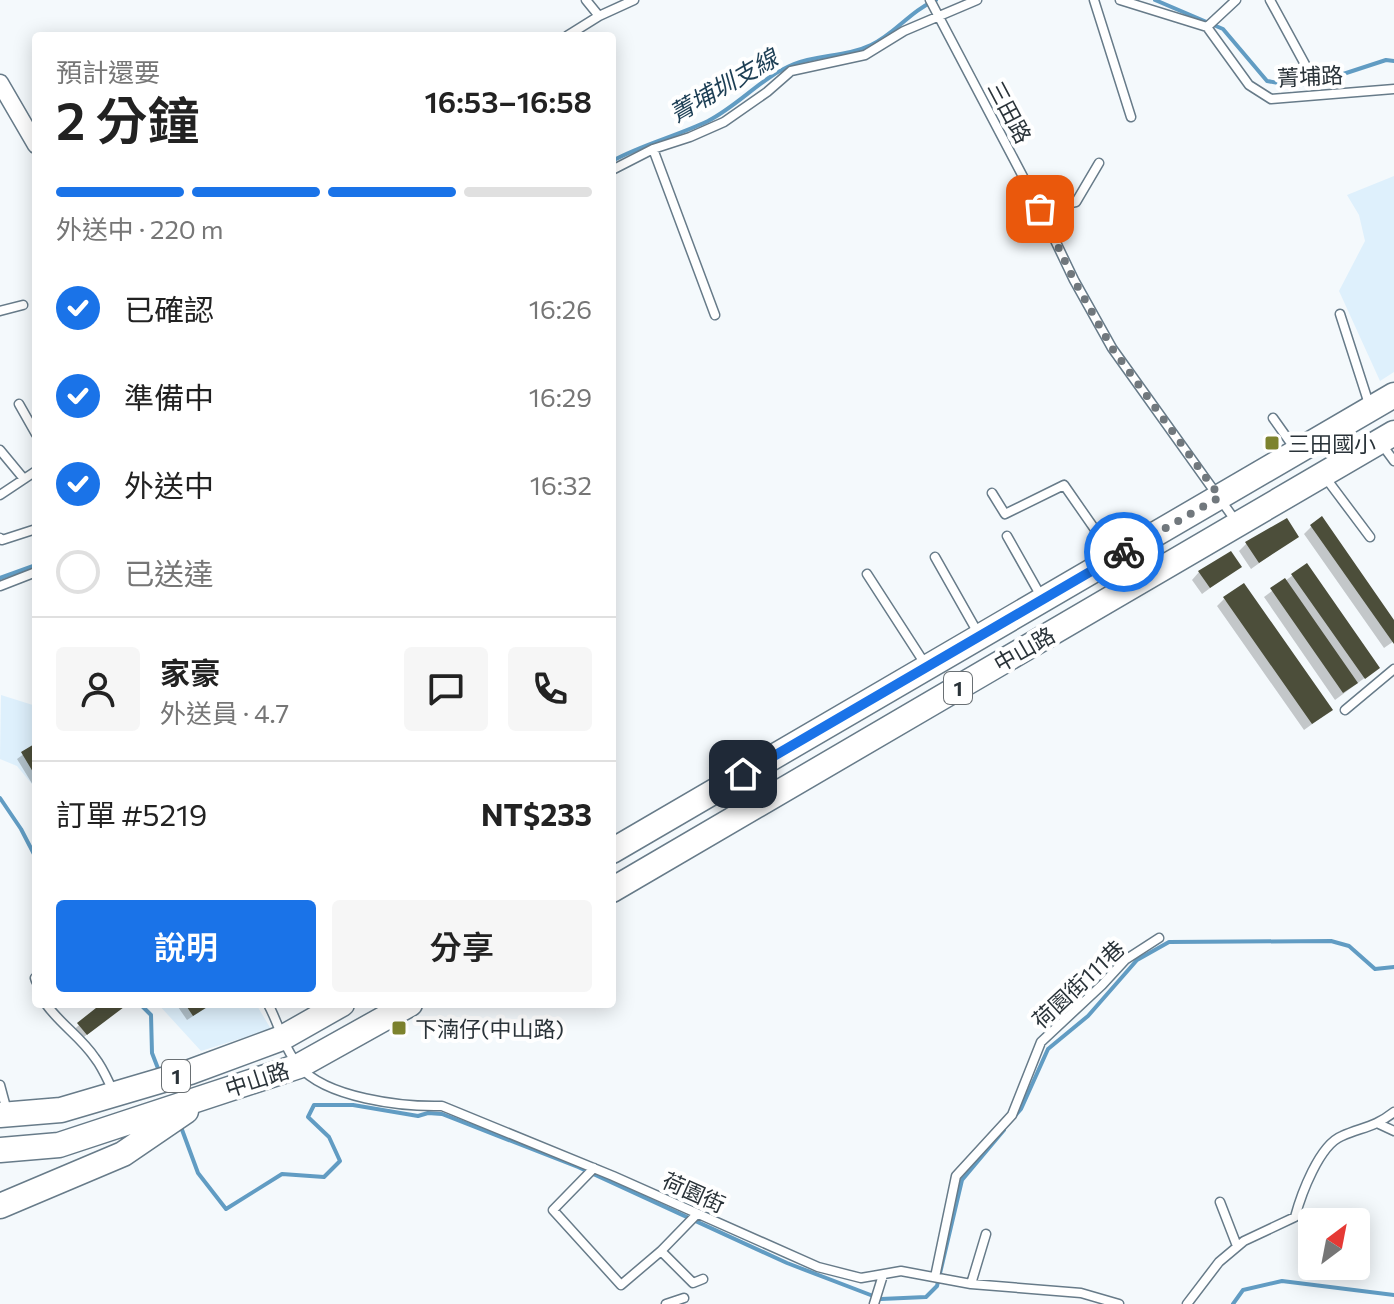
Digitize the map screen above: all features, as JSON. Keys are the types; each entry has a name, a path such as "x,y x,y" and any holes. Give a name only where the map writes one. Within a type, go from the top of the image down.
{"main road":[{"name":"中山路","path":"616,849 1394,395"},
{"name":"中山路","path":"616,888 1238,524 1324,475 1389,445"},
{"name":"中山路","path":"4,1115 61,1110 190,1072 282,1038 335,1008"},
{"name":"中山路","path":"0,1150 59,1145 299,1066 403,1008"},
{"path":"0,1206 123,1154 208,1095"}],"street":[{"path":"3,95 32,139"}],"lane":[{"path":"586,0 599,16"},
{"path":"573,32 634,0"},
{"name":"三田路","path":"930,0 1112,348 1238,524"},
{"path":"616,168 653,149 724,122 791,71 865,55 904,31 977,0"},
{"path":"1094,0 1131,117"},
{"path":"1120,0 1207,27 1236,0"},
{"path":"1270,0 1307,68"},
{"name":"菁埔路","path":"1207,27 1249,85 1271,99 1394,89"},
{"path":"653,149 715,315"},
{"path":"1040,209 1076,202 1099,163"},
{"path":"0,311 23,305"},
{"path":"1340,314 1371,409"},
{"path":"19,404 32,426"},
{"path":"1273,418 1297,453"},
{"path":"0,450 24,479"},
{"path":"0,495 32,474"},
{"path":"1324,475 1370,537"},
{"path":"992,493 1005,514 1064,485 1115,558"},
{"path":"0,538 2,540 32,530"},
{"path":"1007,536 1043,600"},
{"path":"935,557 980,637"},
{"path":"0,586 32,574"},
{"path":"867,574 927,667"},
{"path":"1345,710 1394,669"},
{"name":"荷園街111巷","path":"935,1277 956,1176 1012,1115 1041,1042 1125,960 1159,938"},
{"path":"49,1008 97,1059 115,1094"},
{"name":"荷園街","path":"270,1008 282,1038 299,1066 320,1084 360,1096 414,1106 442,1106 594,1168 818,1267 861,1278 901,1271 971,1284 1081,1293 1119,1304"},
{"path":"0,1085 4,1115"},
{"path":"1187,1304 1219,1262 1237,1246 1295,1217 1309,1177 1338,1137 1379,1124 1394,1112"},
{"path":"1379,1124 1394,1131"},
{"path":"594,1168 553,1210 621,1285 661,1251 697,1214"},
{"path":"1220,1202 1237,1246"},
{"path":"971,1284 986,1234"},
{"path":"661,1251 693,1283 703,1279"},
{"path":"874,1304 883,1275"},
{"path":"666,1304 684,1298"}],"shaded area":[{"path":"1394,176 1394,372 1380,381 1339,291 1365,241 1359,215 1347,195"},
{"path":"1,695 32,705 32,784 17,766 0,759"},
{"path":"162,1008 258,1008 271,1029 201,1051"}],"building":[{"path":"1322,516 1394,620 1394,644 1310,525"},
{"path":"1287,518 1299,537 1259,563 1245,542"},
{"path":"1231,551 1242,567 1210,588 1198,571"},
{"path":"1307,563 1380,668 1365,679 1291,574"},
{"path":"1285,578 1358,683 1343,693 1270,588"},
{"path":"1244,583 1333,710 1312,724 1223,597"},
{"path":"32,745 32,770 21,752"},
{"path":"96,1008 123,1008 87,1035 77,1023"},
{"path":"188,1008 206,1008 193,1016"}],"waterway":[{"name":"菁埔圳支線","path":"616,159 708,121 771,76 794,64 871,45 936,0"},
{"name":"菁埔圳支線","path":"1155,0 1223,29 1267,81 1295,86 1386,60 1394,61"},
{"name":"菁埔圳支線","path":"0,578 32,566"},
{"path":"0,798 32,850"},
{"path":"1014,1117 1021,1109 1048,1049 1088,1016 1137,960 1169,942 1331,941 1349,946 1375,969 1394,967"},
{"path":"144,1008 151,1015 152,1053 159,1071"},
{"path":"181,1127 198,1173 226,1209 282,1174 324,1177 340,1161 329,1137 308,1117 314,1105 353,1105 418,1116 442,1114 578,1167 787,1263 881,1299 926,1297 937,1286 962,1180 1004,1130"},
{"path":"1233,1304 1243,1290 1282,1281 1394,1295"}],"way so far":[{"path":"1040,209 1074,280 1112,348 1220,497 1124,552"}],"place":[{"name":"三田國小","path":"1272,443"},
{"name":"下湳仔(中山路)","path":"399,1028"}],"route":[{"path":"743,774 1124,552"}]}
